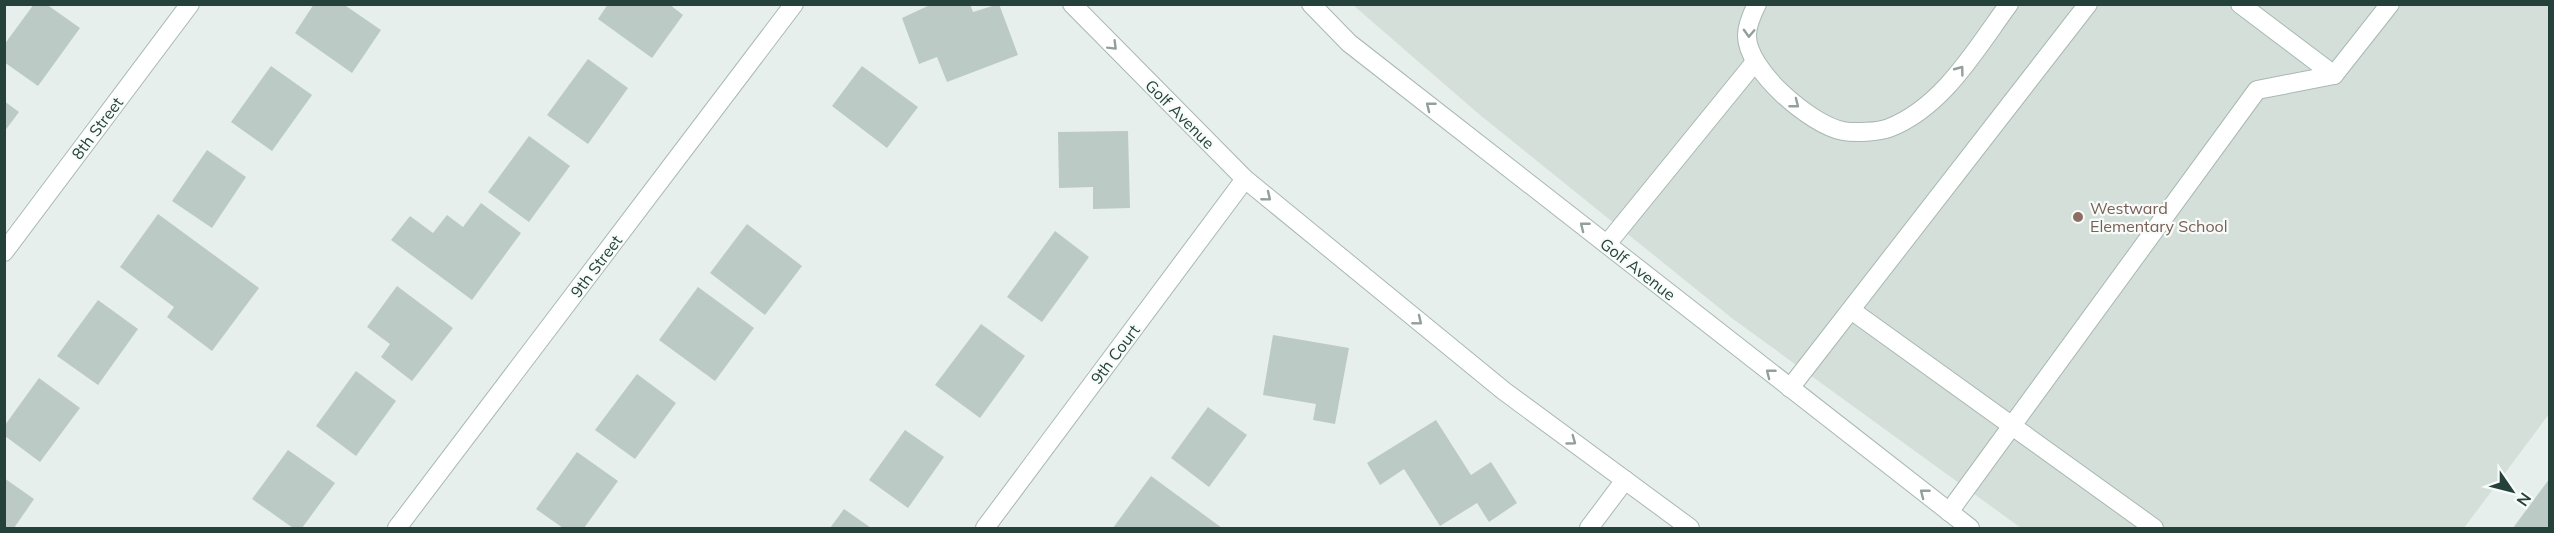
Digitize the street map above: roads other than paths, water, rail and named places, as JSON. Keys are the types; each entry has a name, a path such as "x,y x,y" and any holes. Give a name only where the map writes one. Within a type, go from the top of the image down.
{"street":[{"name":"8th Street","path":"4,252 190,4"},
{"name":"9th Street","path":"397,528 794,4"},
{"name":"Golf Avenue","path":"1072,4 1245,179 1504,391 1690,528"},
{"name":"Golf Avenue","path":"1311,4 1349,43 1970,528"},
{"path":"1757,4 1746,36 1755,62 1790,102 1820,122 1844,131 1888,129 1921,110 1954,79 2009,4"},
{"path":"1790,388 2088,4"},
{"path":"2240,4 2334,75"},
{"path":"1949,512 2258,90 2334,75 2390,4"},
{"path":"1607,244 1755,62"},
{"name":"9th Court","path":"985,528 1245,179"},
{"path":"1851,310 2154,528"},
{"path":"1589,528 1625,480"}],"place":[{"name":"Westward Elementary School","path":"2078,217"}]}
